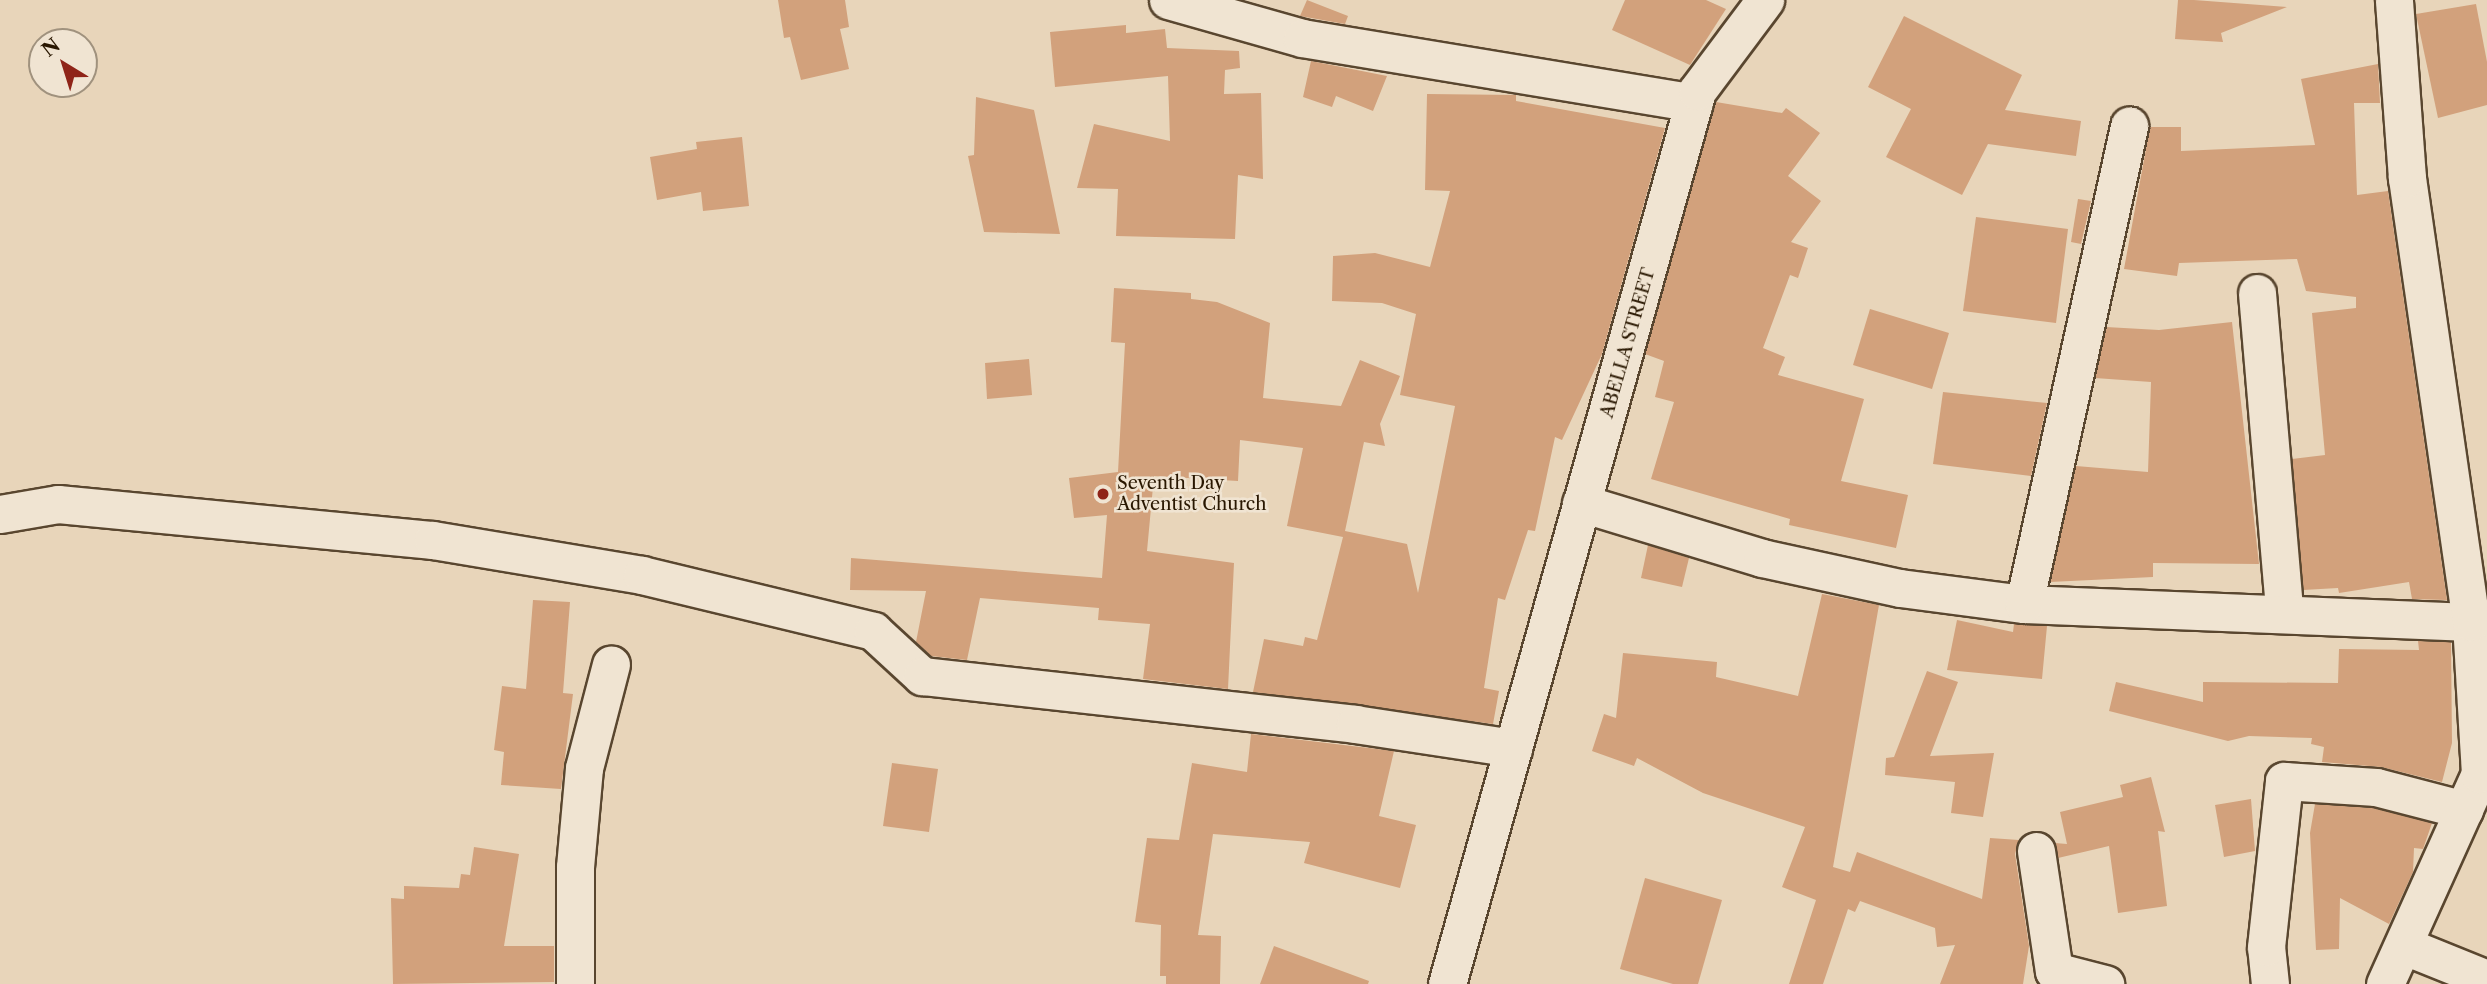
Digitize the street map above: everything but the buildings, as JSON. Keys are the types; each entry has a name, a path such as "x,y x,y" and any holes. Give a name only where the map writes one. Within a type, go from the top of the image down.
{"street":[{"path":"1168,0 1302,38 1694,103"},
{"name":"ABELLA STREET","path":"1447,984 1697,91 1765,0"},
{"path":"2385,984 2469,823 2480,774 2471,622 2407,178 2394,0"},
{"path":"2024,604 2129,125"},
{"path":"2257,293 2284,610"},
{"path":"1581,503 1762,558 1900,588 2024,604 2284,610 2471,622"},
{"path":"0,514 58,504 433,540 642,575 873,631 922,676 1355,724 1513,748"},
{"path":"575,984 575,867 584,768 611,664"},
{"path":"2270,984 2266,947 2284,781 2376,787 2469,823"},
{"path":"2036,851 2054,971 2105,984"},
{"path":"2405,946 2487,979"}],"place":[{"name":"Seventh Day Adventist Church","path":"1103,494"}]}
